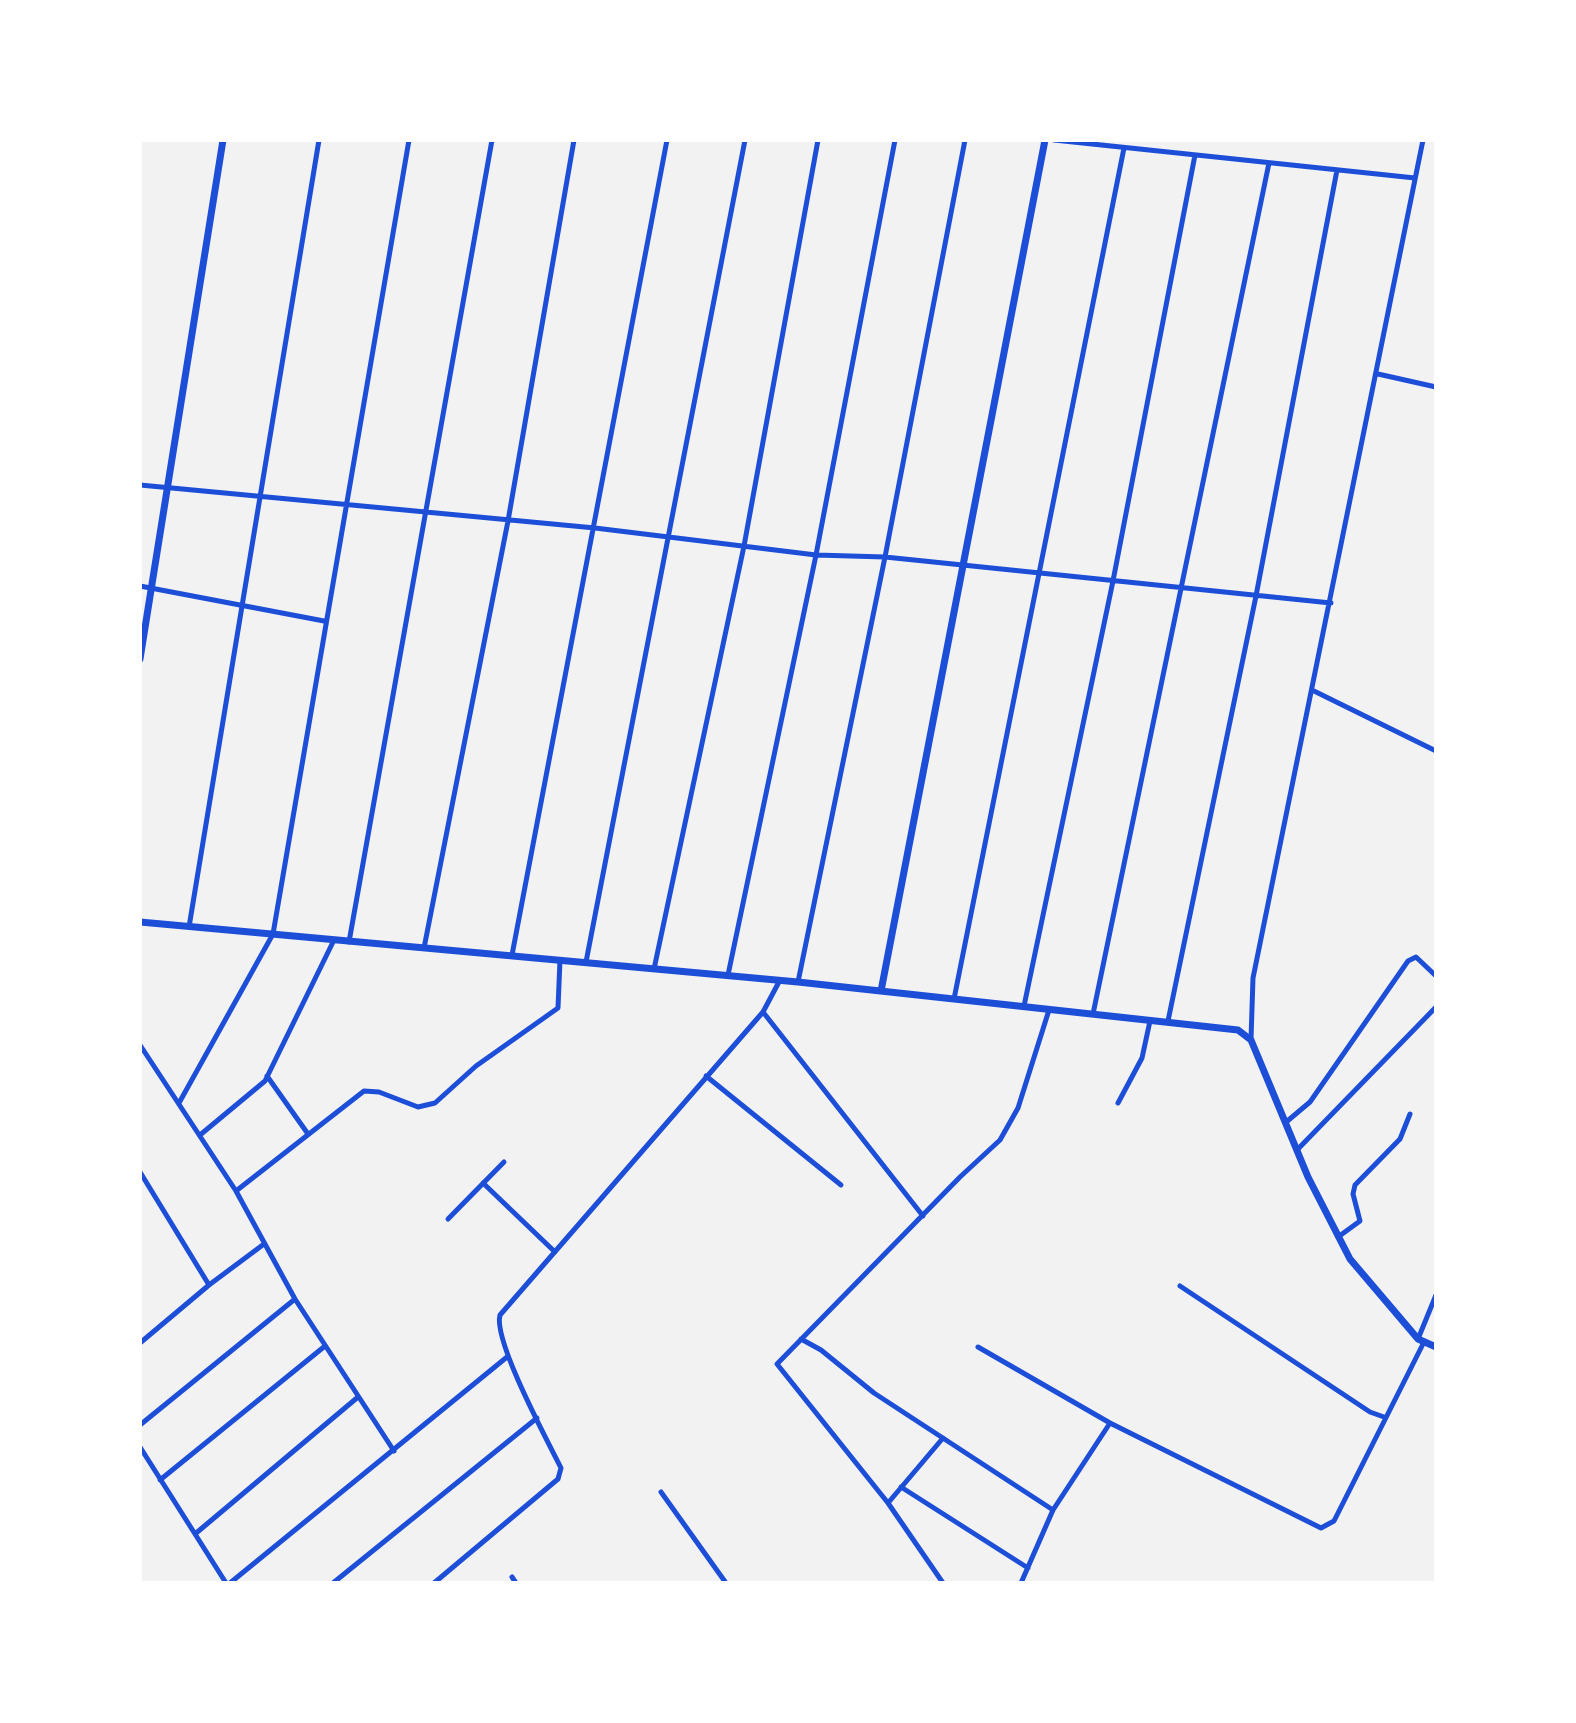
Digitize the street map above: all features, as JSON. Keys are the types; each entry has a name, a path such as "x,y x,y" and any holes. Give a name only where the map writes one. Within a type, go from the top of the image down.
{"street":[{"path":"140,659 223,140"},
{"path":"189,927 319,140"},
{"path":"179,1103 273,934 324,621 409,140"},
{"path":"349,943 492,140"},
{"path":"424,948 508,521 574,140"},
{"path":"512,955 667,140"},
{"path":"586,962 745,140"},
{"path":"654,969 744,546 818,140"},
{"path":"728,975 816,555 895,140"},
{"path":"798,982 885,557 965,140"},
{"path":"881,991 1045,140"},
{"path":"1054,140 1415,178"},
{"path":"1423,140 1314,691 1253,978 1251,1040 1297,1151 1350,1259 1421,1340 1436,1347"},
{"path":"953,1000 1124,148"},
{"path":"1024,1007 1113,581 1195,155"},
{"path":"1093,1014 1269,163"},
{"path":"1168,1021 1256,596 1337,170"},
{"path":"1378,374 1436,387"},
{"path":"140,485 262,499 595,528 816,555 885,557 1331,603"},
{"path":"140,586 324,621"},
{"path":"1314,691 1436,751"},
{"path":"140,922 780,980 1230,1027 1251,1040"},
{"path":"200,1135 267,1076 334,940"},
{"path":"1285,1123 1310,1102 1408,961 1416,957 1436,976"},
{"path":"236,1191 364,1091 379,1092 418,1107 435,1103 476,1066 558,1008 560,960"},
{"path":"434,1583 558,1479 561,1468 507,1357 499,1333 500,1315 763,1012 780,980"},
{"path":"1297,1151 1436,1007"},
{"path":"943,1583 888,1503 777,1364 1005,1134 1027,1083 1049,1010"},
{"path":"763,1012 923,1216"},
{"path":"1118,1103 1142,1058 1150,1020"},
{"path":"140,1045 236,1191 295,1299 394,1451"},
{"path":"267,1076 308,1134"},
{"path":"706,1076 841,1185"},
{"path":"1338,1237 1360,1221 1353,1194 1355,1185 1400,1139 1410,1114"},
{"path":"448,1219 504,1162"},
{"path":"140,1172 209,1285"},
{"path":"483,1183 555,1252"},
{"path":"140,1343 264,1244"},
{"path":"1180,1286 1370,1412 1384,1417"},
{"path":"978,1347 1110,1423 1321,1528 1334,1521 1421,1340 1436,1295"},
{"path":"140,1425 295,1299"},
{"path":"801,1339 815,1346 841,1370 1053,1510"},
{"path":"160,1480 325,1346"},
{"path":"140,1447 228,1583 507,1357"},
{"path":"195,1534 358,1397"},
{"path":"333,1583 537,1418"},
{"path":"1021,1583 1053,1510 1110,1423"},
{"path":"888,1503 943,1438"},
{"path":"901,1487 1028,1568"},
{"path":"661,1492 726,1583"}]}
